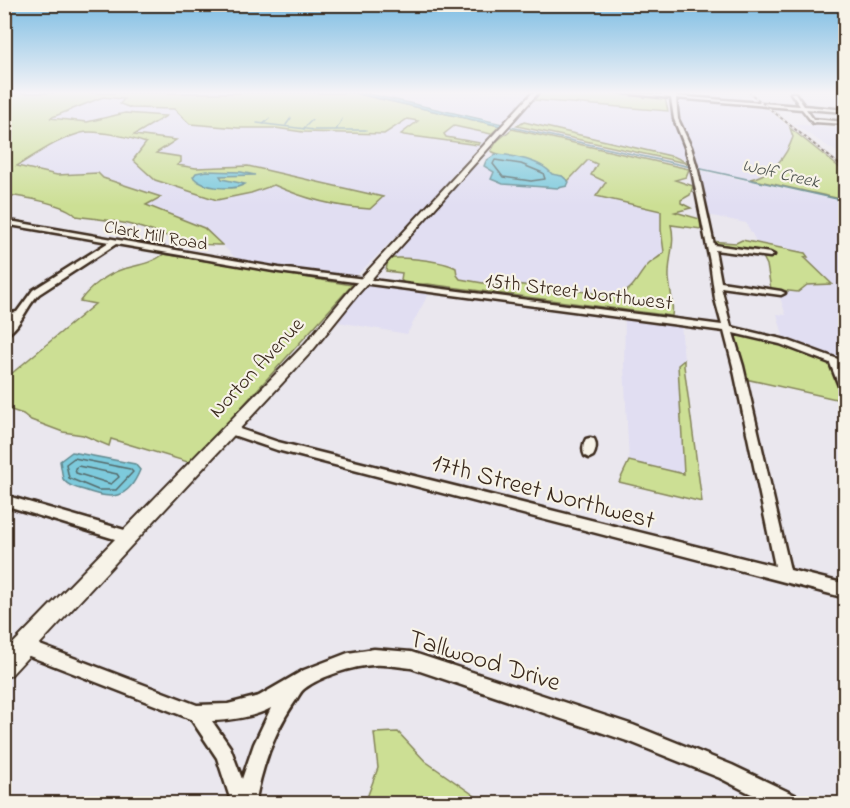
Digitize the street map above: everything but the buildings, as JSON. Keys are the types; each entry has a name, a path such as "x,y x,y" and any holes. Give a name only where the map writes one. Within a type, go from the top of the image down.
{"main road":[{"name":"Norton Avenue","path":"4,668 308,348 363,282 500,131"}],"street":[{"path":"680,131 694,167 717,284 746,398 784,576"},
{"name":"Clark Mill Road","path":"4,222 113,243 302,274"},
{"path":"4,333 16,323 37,291 113,243"},
{"path":"710,247 770,255"},
{"name":"15th Street Northwest","path":"302,274 728,329 783,342 846,366"},
{"path":"717,284 781,293"},
{"path":"4,317 20,314"},
{"path":"834,362 846,391"},
{"name":"17th Street Northwest","path":"231,430 277,446 846,591"},
{"path":"4,500 128,537"},
{"name":"Tallwood Drive","path":"24,647 197,713 228,712 262,704 324,669 357,659 411,660 633,734 726,771 792,804"},
{"path":"244,804 261,752 274,722 299,683"},
{"path":"197,713 224,753 244,804"}],"shaded area":[{"path":"140,131 475,131 491,134 454,173 431,202 355,277 336,277 240,262 204,228 145,205 160,196 103,178 98,173 57,175 16,166 62,140 83,132 147,143 133,160 155,180 251,193 274,185 302,198 382,197 248,166 196,168 176,165 155,153 175,140 133,135"},
{"path":"559,131 681,131 693,161"},
{"path":"685,131 790,131 792,141 783,159 765,175 750,179 696,168"},
{"path":"803,131 845,131 845,158"},
{"path":"588,160 597,164 607,182 596,196 653,208 663,214 660,218 664,252 646,266 636,284 624,294 580,292 514,284 500,286 460,279 449,263 396,257 388,259 473,165 484,166 494,172 503,184 558,188 569,182"},
{"path":"698,170 845,202 845,364 785,342 777,314 786,315 778,291 800,290 806,285 831,284 815,270 802,252 757,243 746,223 708,215"},
{"path":"363,283 430,291 407,334 332,321"},
{"path":"625,316 681,323 684,360 678,366 684,474 629,461 624,366"}],"green space":[{"path":"5,131 141,131 134,135 176,140 156,153 181,157 181,162 177,165 196,168 248,166 383,197 370,209 321,202 274,185 251,193 217,200 155,180 133,160 146,143 104,133 87,132 64,139 17,166 57,175 98,173 103,178 161,197 146,205 204,228 222,245 197,244 124,223 76,216 54,204 5,195"},
{"path":"294,131 389,131 384,134"},
{"path":"405,131 448,131 444,134 446,137 480,143 478,145 401,134"},
{"path":"476,131 495,131 491,134"},
{"path":"510,131 520,131 689,169 686,177 675,180 693,186 690,195 681,200 681,203 691,208 675,212 700,219 701,229 671,225 673,238 669,278 672,316 428,284 406,285 401,280 402,273 386,271 388,259 422,260 456,268 460,279 500,286 514,284 614,295 621,294 631,287 649,264 664,252 661,211 596,196 606,182 591,175 597,164 588,160 568,181 562,176 552,175 539,165 491,151 497,141"},
{"path":"538,131 562,131 675,157 690,164"},
{"path":"791,131 845,172 845,200 750,179 765,174 777,165 786,153 793,137"},
{"path":"742,240 805,253 808,257 804,257 832,284 807,285 798,292 771,289 767,265 761,253 710,247 709,241 736,243"},
{"path":"164,254 352,285 191,463 111,439 109,446 83,435 63,432 5,408 5,379 95,304 80,301 88,291 111,274 149,262"},
{"path":"731,331 767,339 832,362 845,401 741,378"},
{"path":"684,360 702,502 619,482 629,461 684,474 678,365"},
{"path":"398,732 425,761 485,803 365,803 378,768 374,733"}],"water":[{"path":"496,154 534,162 569,182 567,186 558,188 503,184 491,179 494,172 484,166 486,161"},
{"path":"241,172 255,175 220,176 222,179 245,184 233,188 218,188 204,184 193,177 196,173"},
{"path":"72,452 135,464 140,470 130,487 118,495 94,493 72,486 63,479 60,461"}],"waterway":[{"name":"Wolf Creek","path":"527,131 691,167"},
{"name":"Wolf Creek","path":"697,168 846,201"}],"railway":[{"path":"797,131 846,170"}]}
